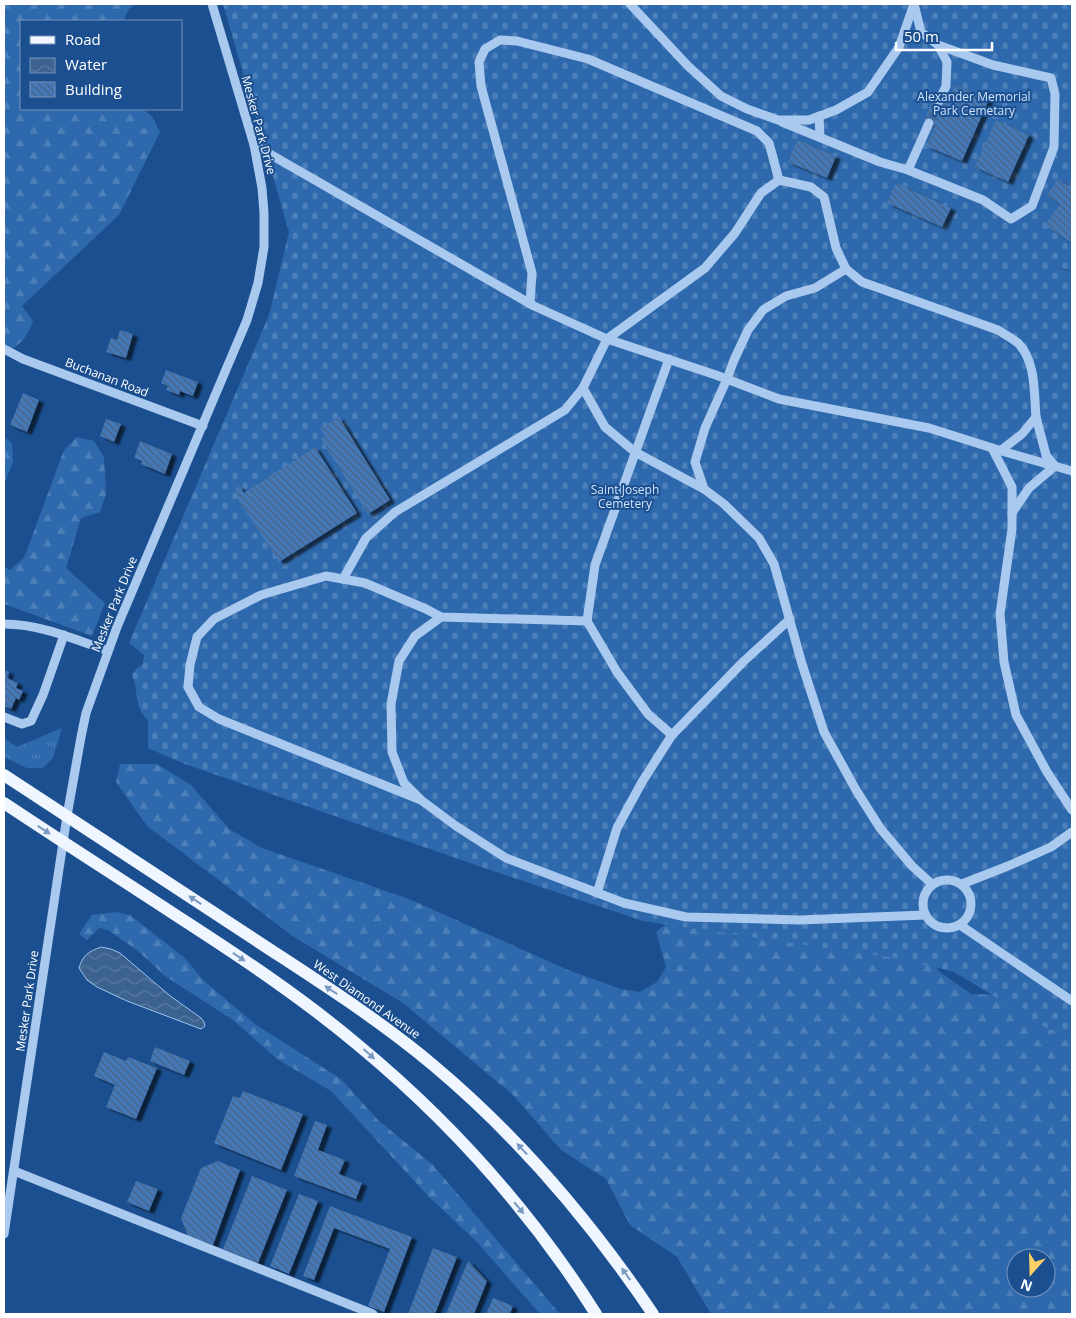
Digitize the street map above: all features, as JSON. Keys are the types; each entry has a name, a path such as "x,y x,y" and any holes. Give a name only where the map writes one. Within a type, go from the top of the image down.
{"main road":[{"name":"West Diamond Avenue","path":"4,775 355,1006 434,1065 511,1137 564,1195 598,1236 653,1314"},
{"path":"4,803 288,990 359,1046 422,1102 487,1170 557,1256 596,1314"}],"street":[{"name":"Mesker Park Drive","path":"4,1234 67,816 86,712 108,651 247,320 261,269 264,247 262,188 254,145 212,4"},
{"path":"632,5 688,66 721,96 747,109 880,162 908,170 983,200 1011,220 1032,206 1054,147 1055,94 1050,78 993,65 938,45 921,32 914,4"},
{"path":"778,120 809,120 836,110 868,92 899,47 914,4"},
{"path":"530,304 532,273 481,86 479,62 486,49 500,40 517,41 588,59 757,131 769,143 779,180"},
{"path":"938,45 947,62 946,86 939,101"},
{"path":"820,116 820,137"},
{"path":"908,170 929,123"},
{"path":"254,145 530,304 607,339 727,379 779,399 929,428 1072,471"},
{"path":"344,579 366,538 395,512 565,410 583,388 607,339 705,268 735,233 762,193 779,180 811,187 824,198 836,248 846,269 862,282 998,330 1018,343 1029,360 1036,417 1046,454 1055,466"},
{"path":"704,489 695,462 705,428 748,330 763,310 786,296 815,288 846,269"},
{"name":"Buchanan Road","path":"4,349 23,359 203,426"},
{"path":"669,360 594,565 588,621 622,679 648,714 672,735"},
{"path":"583,388 605,427 636,452 704,489 724,504 759,538 774,564 802,664 824,732 856,790 880,828 912,866 932,884"},
{"path":"996,449 1022,434 1036,417"},
{"path":"996,449 1012,487 1012,529 1000,614 1004,662 1016,715 1047,772 1072,810"},
{"path":"1012,513 1029,488 1055,466"},
{"path":"421,800 219,719 199,707 188,687 190,665 197,637 214,619 261,595 326,576 364,583 426,609 441,618 588,621"},
{"path":"441,618 415,636 399,661 391,704 392,752 404,782 421,800 456,826 506,858 624,903 686,916 800,920 925,915"},
{"path":"597,893 617,828 642,782 672,735 744,661 790,619"},
{"path":"4,624 20,624 48,630 108,651"},
{"path":"4,717 22,724 31,721 64,635"},
{"path":"962,884 1051,847 1072,832"},
{"path":"947,879 956,880 962,884 968,890 972,905 970,913 960,924 953,928 938,926 930,922 925,915 923,898 932,884 939,880 947,879"},
{"path":"960,924 1072,1001"},
{"path":"14,1172 373,1314"}],"green space":[{"path":"4,4 135,4 129,9 124,20 20,20 20,110 143,110 152,116 160,132 119,215 22,306 33,321 23,340 15,347 4,352"},
{"name":"Saint Joseph Cemetery","path":"223,4 1072,4 1072,271 1045,264 1072,272 1072,1034 1048,1029 954,972 902,959 643,921 185,764 148,748 148,720 139,705 132,675 143,664 144,655 129,643 269,315 289,232"},
{"path":"4,437 12,443 13,462 4,484"},
{"path":"77,437 94,441 104,457 106,494 100,512 81,518 66,568 105,603 92,636 4,604 4,567 10,570 24,558 64,450"},
{"path":"62,728 53,758 43,768 27,768 4,757 4,738 17,747"},
{"path":"120,764 157,764 191,785 229,829 262,848 409,899 568,970 621,989 640,992 657,982 666,967 656,932 671,920 916,944 940,972 971,994 1010,995 1072,1016 1072,1314 711,1314 677,1257 630,1225 606,1179 561,1150 513,1095 403,1003 294,937 147,826 116,782"},
{"path":"116,912 130,915 185,958 203,980 255,1024 341,1079 379,1121 432,1164 560,1314 540,1314 476,1241 429,1197 331,1091 277,1059 233,1020 165,976 138,951 108,930 99,928 87,940 79,934 92,915"}],"water":[{"path":"101,947 120,953 169,995 201,1018 205,1026 201,1029 127,1001 97,987 87,980 79,968 82,960"}],"building":[{"path":"955,85 989,99 962,161 926,146 935,126 924,121 933,99 947,105"},
{"path":"996,120 1029,135 1008,182 975,167"},
{"path":"797,140 836,156 827,178 788,162"},
{"path":"1058,179 1068,186 1072,180 1072,243 1045,225 1060,204 1047,195"},
{"path":"896,183 951,208 942,227 887,203"},
{"path":"120,330 133,334 126,358 106,352 111,338 117,340"},
{"path":"166,370 198,382 193,396 180,391 179,395 166,390 168,386 161,383"},
{"path":"23,393 39,400 27,432 10,425"},
{"path":"339,417 390,500 368,514 321,439 325,436 320,429"},
{"path":"106,419 121,424 114,442 100,436"},
{"path":"140,441 172,454 165,474 141,464 142,461 134,458"},
{"path":"315,447 357,513 279,562 237,498 239,496 234,489 239,486 244,493"},
{"path":"4,670 9,672 7,678 18,683 16,688 23,691 19,700 16,698 11,709 4,706"},
{"path":"155,1047 190,1061 184,1075 150,1061"},
{"path":"104,1052 126,1061 128,1057 157,1068 136,1119 106,1107 115,1085 94,1076"},
{"path":"243,1091 303,1114 281,1170 214,1143 233,1096 240,1098"},
{"path":"315,1121 327,1125 318,1150 345,1160 339,1174 362,1183 356,1199 294,1176"},
{"path":"218,1161 240,1170 213,1245 188,1236 181,1218 201,1168"},
{"path":"252,1176 287,1190 258,1263 223,1249"},
{"path":"136,1181 158,1189 149,1211 127,1202"},
{"path":"299,1194 318,1201 289,1274 270,1266"},
{"path":"330,1206 412,1237 384,1312 368,1306 390,1249 334,1228 314,1280 303,1276"},
{"path":"433,1248 457,1257 435,1314 408,1314"},
{"path":"468,1261 487,1281 474,1314 446,1314"},
{"path":"493,1298 513,1306 510,1314 486,1314"}],"tunnel":[{"path":"929,123 939,101"}],"park label":[{"name":"Alexander Memorial Park Cemetary","path":"974,103"}]}
